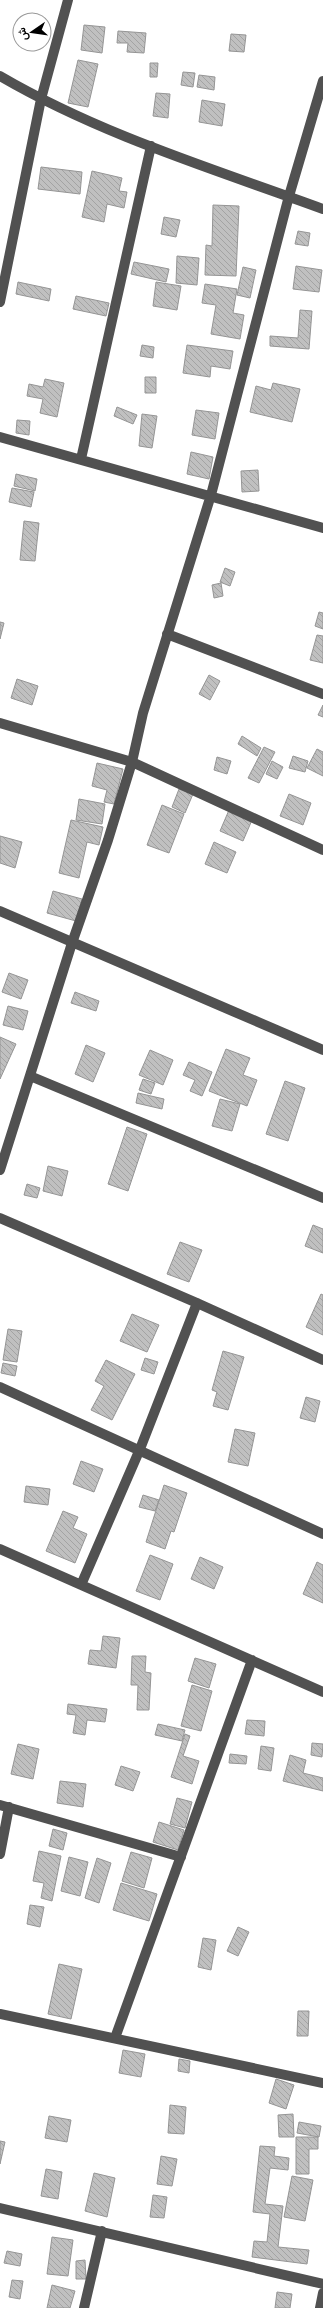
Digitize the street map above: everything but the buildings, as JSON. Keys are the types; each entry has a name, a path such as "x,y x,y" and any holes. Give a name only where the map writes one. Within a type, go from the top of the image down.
{"street":[{"path":"0,302 3,270 41,99 68,0"},
{"path":"0,76 41,99 151,146 323,209"},
{"path":"0,1170 72,942 108,840 132,762 143,713 211,495 289,196 323,81"},
{"path":"81,459 151,146"},
{"path":"0,437 211,495 323,528"},
{"path":"167,634 323,694"},
{"path":"0,724 132,762 323,850"},
{"path":"0,911 323,1050"},
{"path":"30,1076 323,1198"},
{"path":"0,1218 197,1303 323,1360"},
{"path":"81,1585 140,1449 197,1303"},
{"path":"0,1387 140,1449 323,1534"},
{"path":"0,1549 323,1692"},
{"path":"115,2038 252,1660"},
{"path":"0,1854 4,1806 181,1857"},
{"path":"0,2014 323,2083"},
{"path":"0,2208 323,2284"},
{"path":"84,2308 102,2231"},
{"path":"320,2308 323,2293"}]}
